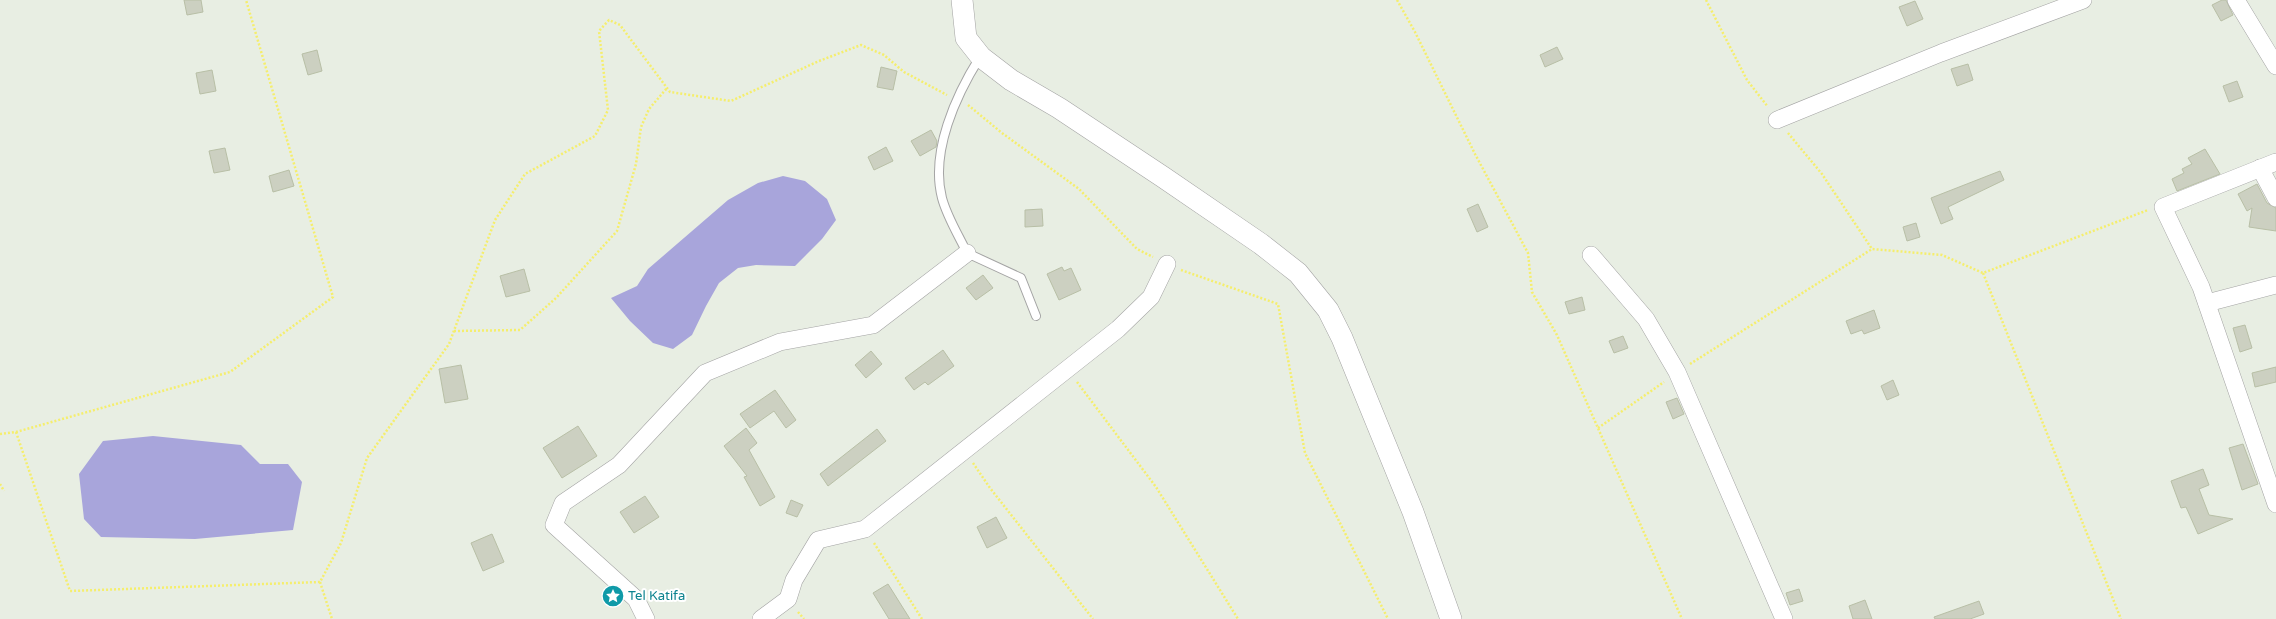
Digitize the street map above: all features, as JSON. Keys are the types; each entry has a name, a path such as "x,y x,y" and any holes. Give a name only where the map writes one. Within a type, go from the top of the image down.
{"street":[{"path":"962,0 966,38 981,57 1011,80 1059,108 1163,177 1298,273 1328,310 1342,338 1413,512 1451,619"},
{"path":"1777,120 1941,53 2083,0"},
{"path":"2236,0 2276,66"},
{"path":"2276,162 2163,207 2207,303 2276,504"},
{"path":"2260,168 2276,198"},
{"path":"646,619 636,599 554,525 563,503 619,465 705,373 780,342 873,325 967,254"},
{"path":"1591,255 1646,319 1678,372 1784,619"},
{"path":"761,619 788,599 794,580 818,540 865,529 964,449 1118,329 1151,297 1167,264"},
{"path":"2207,303 2276,285"}],"lane":[{"path":"981,57 956,100 938,162 942,198 967,254 1021,278 1036,316"}],"path":[{"path":"0,434 16,432 230,372 333,297 246,0"},
{"path":"1397,0 1415,32 1475,154 1528,253 1532,292 1557,335 1682,619"},
{"path":"1706,0 1747,80 1777,120 1822,174 1872,249"},
{"path":"332,619 320,582 341,543 367,458 449,344 495,220 525,174 595,136 608,110 599,31 609,20 620,25 670,92 731,101 820,61 861,45 884,55 904,72 970,106 1002,133 1079,188 1137,249 1167,264 1278,304 1305,453 1388,619"},
{"path":"454,331 520,330 556,298 617,231 636,164 641,127 649,109 667,88"},
{"path":"1983,273 2138,213 2163,207"},
{"path":"1598,428 1678,372 1872,249 1942,255 1983,273 2121,619"},
{"path":"1067,369 1156,487 1238,619"},
{"path":"16,432 70,591 320,582"},
{"path":"964,449 990,488 1093,619"},
{"path":"0,484 4,491"},
{"path":"865,529 922,619"}],"water":[{"path":"783,176 805,181 827,199 836,220 822,239 795,266 756,265 738,268 719,283 692,335 673,349 653,343 630,321 611,298 637,286 648,269 728,200 758,183"},
{"path":"153,436 241,445 260,464 288,464 302,482 293,530 195,539 101,537 84,519 79,474 103,441"}],"building":[{"path":"184,0 201,0 203,12 187,15"},
{"path":"2222,0 2226,0 2233,15 2221,21 2212,5"},
{"path":"1915,1 1923,19 1907,26 1899,7"},
{"path":"1557,47 1563,59 1545,67 1540,55"},
{"path":"317,50 322,71 308,75 302,54"},
{"path":"1968,64 1973,80 1957,86 1951,69"},
{"path":"881,67 897,71 893,90 877,87"},
{"path":"212,70 216,91 200,94 196,73"},
{"path":"2237,81 2243,97 2229,102 2223,86"},
{"path":"931,130 937,141 936,147 920,156 911,141"},
{"path":"886,147 893,161 874,170 868,157"},
{"path":"225,148 230,170 214,173 209,151"},
{"path":"2205,149 2220,174 2177,191 2172,179 2184,173 2182,169 2192,164 2188,158"},
{"path":"289,170 294,186 273,192 269,176"},
{"path":"2000,171 2004,180 1948,207 1953,219 1941,224 1931,198"},
{"path":"2257,184 2267,203 2276,208 2276,231 2249,227 2252,208 2247,211 2238,194"},
{"path":"1478,204 1488,227 1477,232 1467,209"},
{"path":"1042,209 1043,226 1025,227 1025,210"},
{"path":"1916,223 1920,237 1907,241 1903,227"},
{"path":"1062,267 1064,271 1071,268 1081,290 1059,300 1047,274"},
{"path":"524,269 530,291 506,297 500,276"},
{"path":"983,275 993,288 976,300 966,288"},
{"path":"1582,297 1585,310 1569,314 1565,302"},
{"path":"1874,310 1880,328 1864,334 1862,330 1851,334 1846,321"},
{"path":"2245,325 2252,348 2240,352 2233,328"},
{"path":"1623,336 1628,348 1614,353 1609,341"},
{"path":"943,350 954,366 928,385 925,382 914,390 905,378"},
{"path":"871,351 882,364 866,378 855,365"},
{"path":"461,365 468,399 445,403 439,369"},
{"path":"2276,367 2276,382 2255,387 2252,373"},
{"path":"1893,380 1899,395 1887,400 1881,386"},
{"path":"775,390 796,420 786,428 774,411 750,428 740,414"},
{"path":"1677,398 1684,414 1673,419 1666,402"},
{"path":"578,426 597,456 562,478 543,448"},
{"path":"746,428 757,443 749,450 775,497 760,506 744,477 747,476 724,446"},
{"path":"877,429 886,441 828,486 820,474"},
{"path":"2243,444 2258,484 2242,490 2229,448"},
{"path":"2203,469 2209,485 2199,489 2209,515 2233,519 2198,534 2186,507 2181,508 2171,481"},
{"path":"645,496 659,517 634,533 620,512"},
{"path":"791,500 803,505 797,517 786,513"},
{"path":"996,517 1007,538 987,548 977,527"},
{"path":"492,534 504,562 483,571 471,543"},
{"path":"888,584 910,619 889,619 873,593"},
{"path":"1799,589 1803,601 1790,605 1786,593"},
{"path":"1865,600 1872,619 1853,619 1849,606"},
{"path":"1979,601 1984,614 1970,619 1935,619 1934,617"}],"place":[{"name":"Tel Katifa","path":"613,596"}]}
